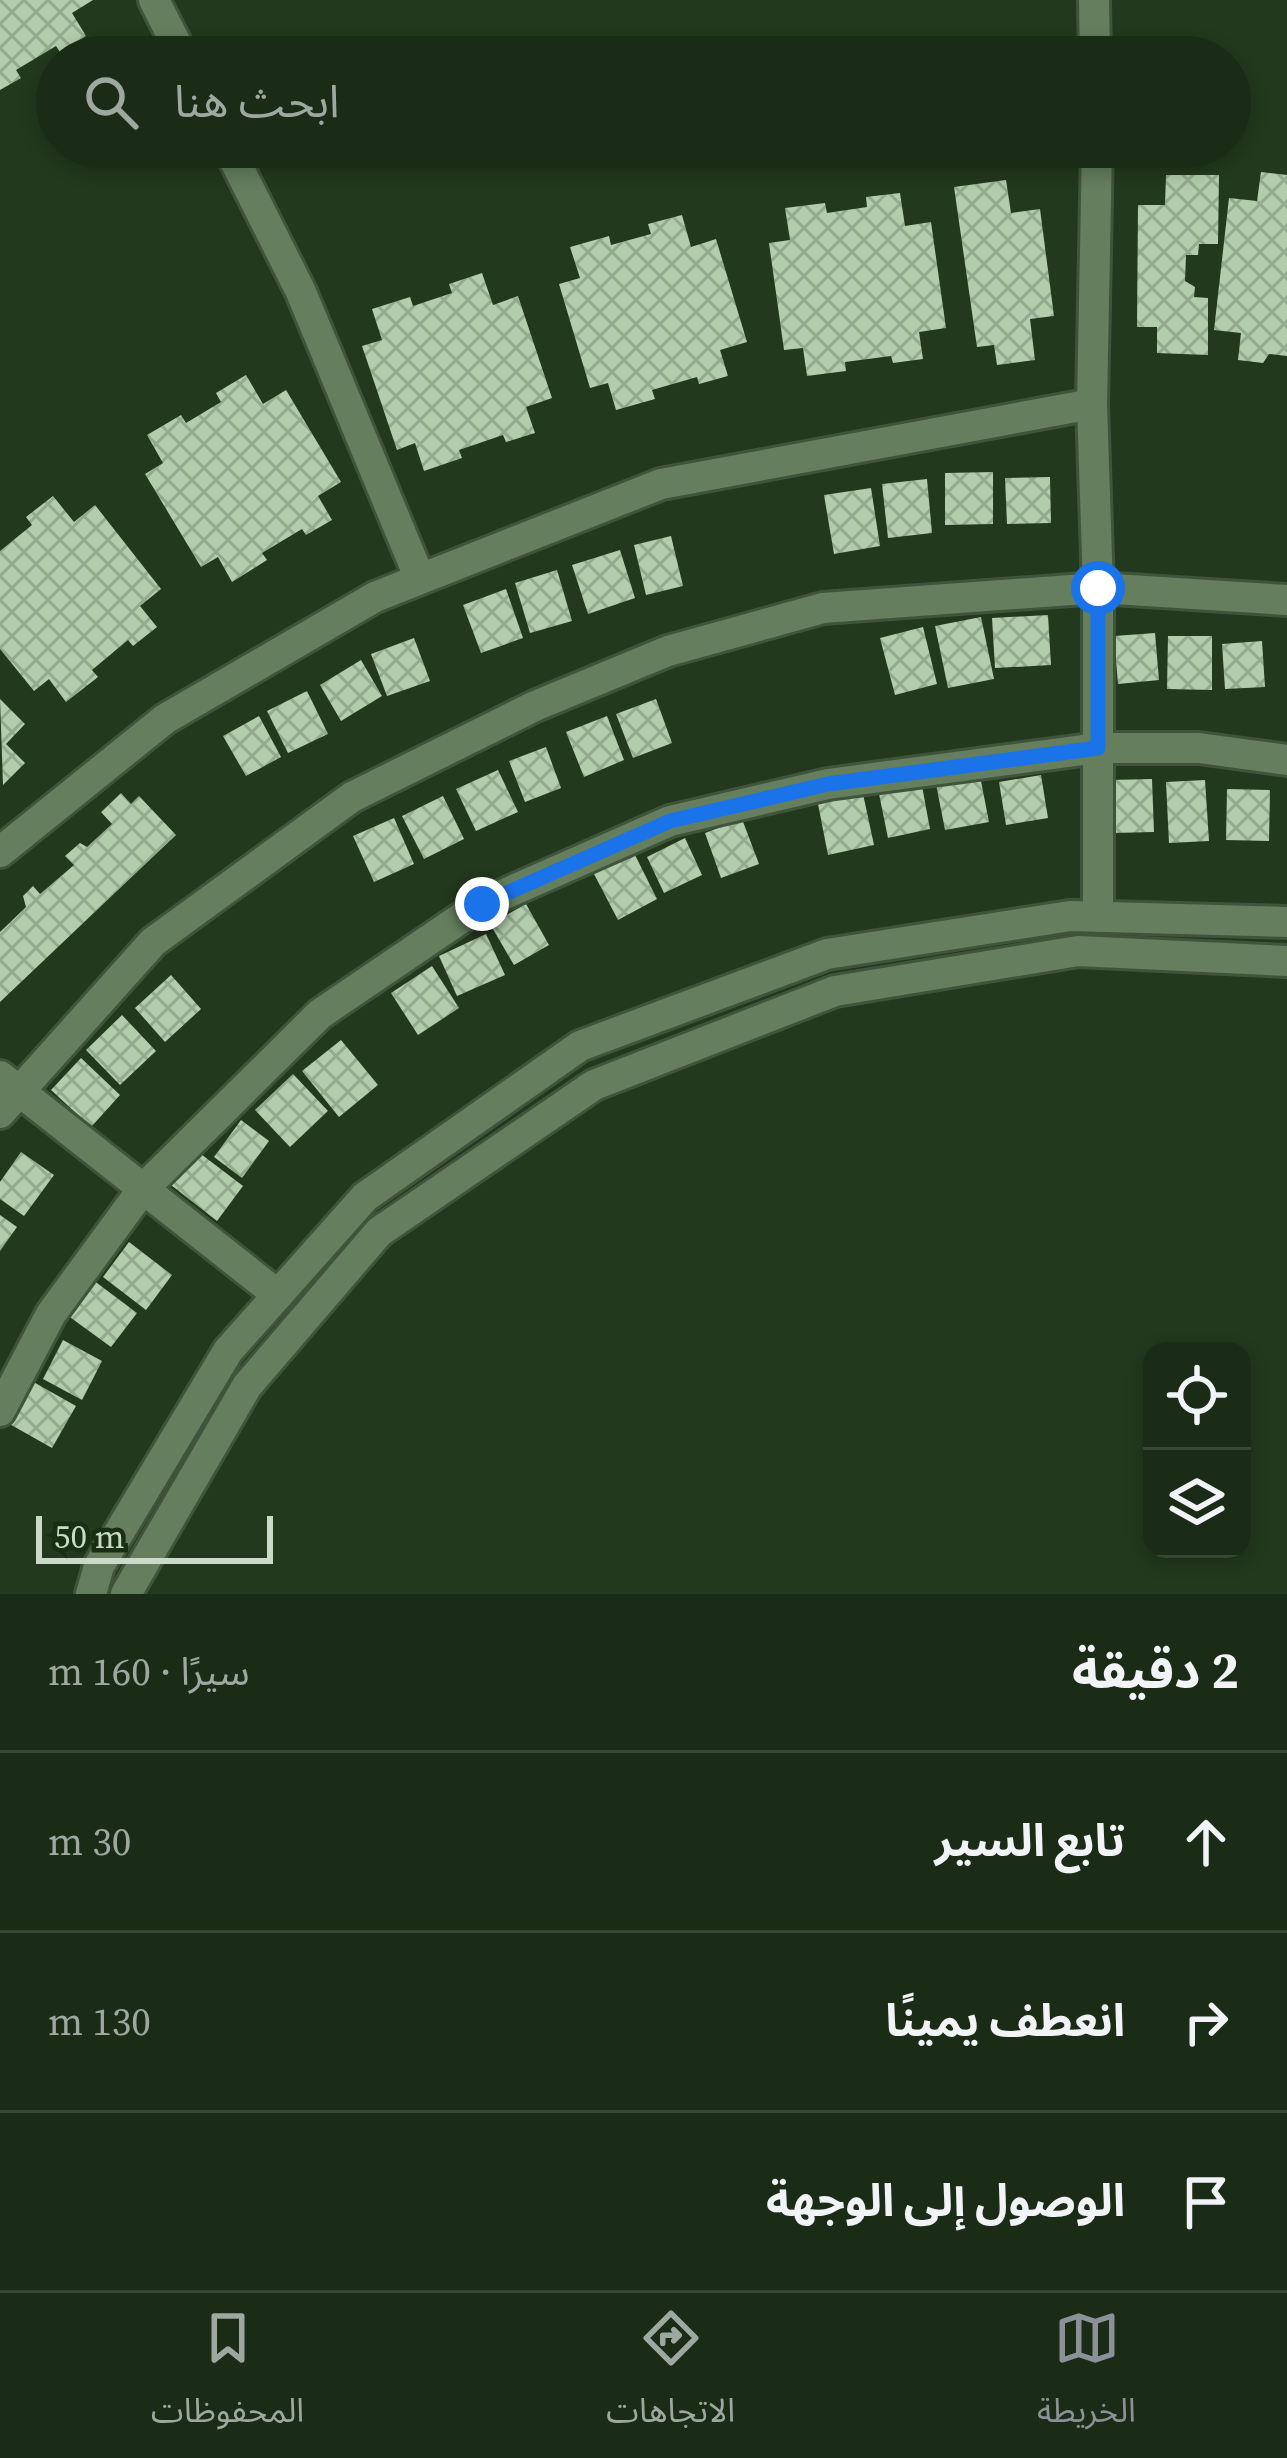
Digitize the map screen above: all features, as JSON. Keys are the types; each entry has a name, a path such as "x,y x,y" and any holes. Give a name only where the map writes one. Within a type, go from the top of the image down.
{"street":[{"path":"154,0 172,36"},
{"path":"1094,0 1095,36"},
{"path":"239,168 301,292 420,579"},
{"path":"1097,168 1092,404 1098,588 1098,916"},
{"path":"0,852 165,719 375,597 662,484 1092,404"},
{"path":"278,1295 7,1094 153,942 352,797 536,706 668,651 823,608 1098,588 1287,600"},
{"path":"0,1411 51,1313 142,1190 320,1014 482,904 670,821 828,784 1098,748 1198,748 1287,760"},
{"path":"91,1594 99,1567 228,1352 365,1197 580,1046 827,954 1070,916 1287,922"},
{"path":"126,1594 247,1385 379,1232 594,1085 836,991 1078,951 1287,961"}],"building":[{"path":"0,0 93,0 72,13 86,36 36,36 36,58 16,70 21,78 0,90"},
{"path":"1261,172 1287,175 1287,356 1269,354 1263,363 1238,360 1241,333 1214,330 1229,198 1257,201"},
{"path":"1166,175 1219,175 1218,244 1199,244 1198,255 1186,255 1185,281 1195,287 1194,297 1208,298 1208,355 1157,353 1157,327 1137,327 1138,205 1165,205"},
{"path":"1006,180 1011,213 1040,209 1054,316 1030,319 1035,360 997,365 994,345 977,347 954,187"},
{"path":"900,193 905,226 931,222 946,328 919,332 923,359 893,363 891,356 845,362 846,371 807,376 803,348 784,350 769,243 790,240 785,208 825,203 827,213 867,207 866,197"},
{"path":"682,215 691,247 716,239 747,342 720,350 728,376 699,384 697,377 652,390 655,399 616,410 608,383 590,388 559,284 580,278 570,247 609,236 611,245 651,234 648,224"},
{"path":"482,273 493,305 518,296 552,398 526,407 535,433 506,442 503,435 459,450 462,458 424,471 415,443 397,450 362,346 382,340 372,309 410,297 413,306 452,293 449,284"},
{"path":"246,375 263,404 286,390 341,482 318,496 332,520 306,535 302,529 262,553 267,560 232,582 218,557 201,567 145,474 163,463 147,435 181,415 186,423 221,402 216,393"},
{"path":"993,472 993,524 945,525 945,473"},
{"path":"1050,477 1051,523 1007,524 1005,478"},
{"path":"927,479 932,533 888,538 882,484"},
{"path":"871,488 880,546 834,554 824,495"},
{"path":"53,496 74,522 95,505 161,589 140,606 157,627 133,646 128,640 92,670 98,677 66,702 49,679 34,691 0,649 0,551 32,525 26,517"},
{"path":"671,536 683,586 646,595 634,545"},
{"path":"620,550 635,598 588,614 572,565"},
{"path":"557,570 572,621 530,633 515,583"},
{"path":"506,589 523,638 481,653 463,605"},
{"path":"1048,615 1051,665 995,668 992,618"},
{"path":"981,617 994,679 948,688 935,626"},
{"path":"923,627 937,684 895,695 880,638"},
{"path":"1155,633 1159,680 1118,684 1114,636"},
{"path":"1168,636 1212,636 1212,690 1167,689"},
{"path":"414,638 430,681 387,696 371,654"},
{"path":"1262,641 1265,687 1225,689 1222,644"},
{"path":"361,660 382,696 341,721 320,685"},
{"path":"307,691 328,734 288,753 267,711"},
{"path":"0,699 25,724 6,744 25,763 3,785"},
{"path":"656,699 672,743 633,758 616,714"},
{"path":"259,716 281,757 246,776 223,736"},
{"path":"607,716 624,760 584,777 566,732"},
{"path":"546,747 561,788 525,802 509,761"},
{"path":"498,770 518,812 476,831 456,789"},
{"path":"1041,775 1048,818 1006,825 999,782"},
{"path":"980,776 989,822 945,830 936,784"},
{"path":"1152,779 1154,832 1112,833 1110,780"},
{"path":"1205,780 1209,841 1169,843 1166,782"},
{"path":"922,786 930,829 888,838 879,794"},
{"path":"1227,789 1270,790 1269,841 1226,840"},
{"path":"121,793 131,804 139,796 176,835 0,1002 0,932 26,907 23,896 33,886 40,894 74,865 65,856 80,843 87,847 112,824 101,812"},
{"path":"863,794 874,845 828,855 818,804"},
{"path":"443,796 464,839 424,859 402,816"},
{"path":"394,818 414,864 374,882 353,836"},
{"path":"742,819 759,864 721,878 705,833"},
{"path":"685,838 702,875 664,893 647,857"},
{"path":"634,853 657,899 618,920 594,874"},
{"path":"526,904 549,945 514,965 490,924"},
{"path":"486,934 505,975 457,996 439,956"},
{"path":"432,966 459,1008 418,1035 391,993"},
{"path":"171,975 201,1009 165,1042 135,1008"},
{"path":"122,1015 156,1051 120,1085 86,1050"},
{"path":"341,1040 378,1085 339,1117 302,1071"},
{"path":"81,1058 120,1095 91,1127 51,1090"},
{"path":"293,1074 328,1111 290,1147 255,1110"},
{"path":"241,1120 269,1141 242,1178 214,1157"},
{"path":"197,1151 243,1186 217,1221 171,1185"},
{"path":"21,1152 54,1175 24,1216 0,1199 0,1182"},
{"path":"0,1215 17,1227 0,1251"},
{"path":"129,1242 172,1275 146,1310 103,1277"},
{"path":"93,1280 137,1313 111,1347 67,1315"},
{"path":"63,1340 102,1361 82,1400 43,1379"},
{"path":"30,1380 76,1406 52,1448 6,1422"}],"route":[{"path":"482,904 670,821 828,784 1098,748 1098,588"}]}
